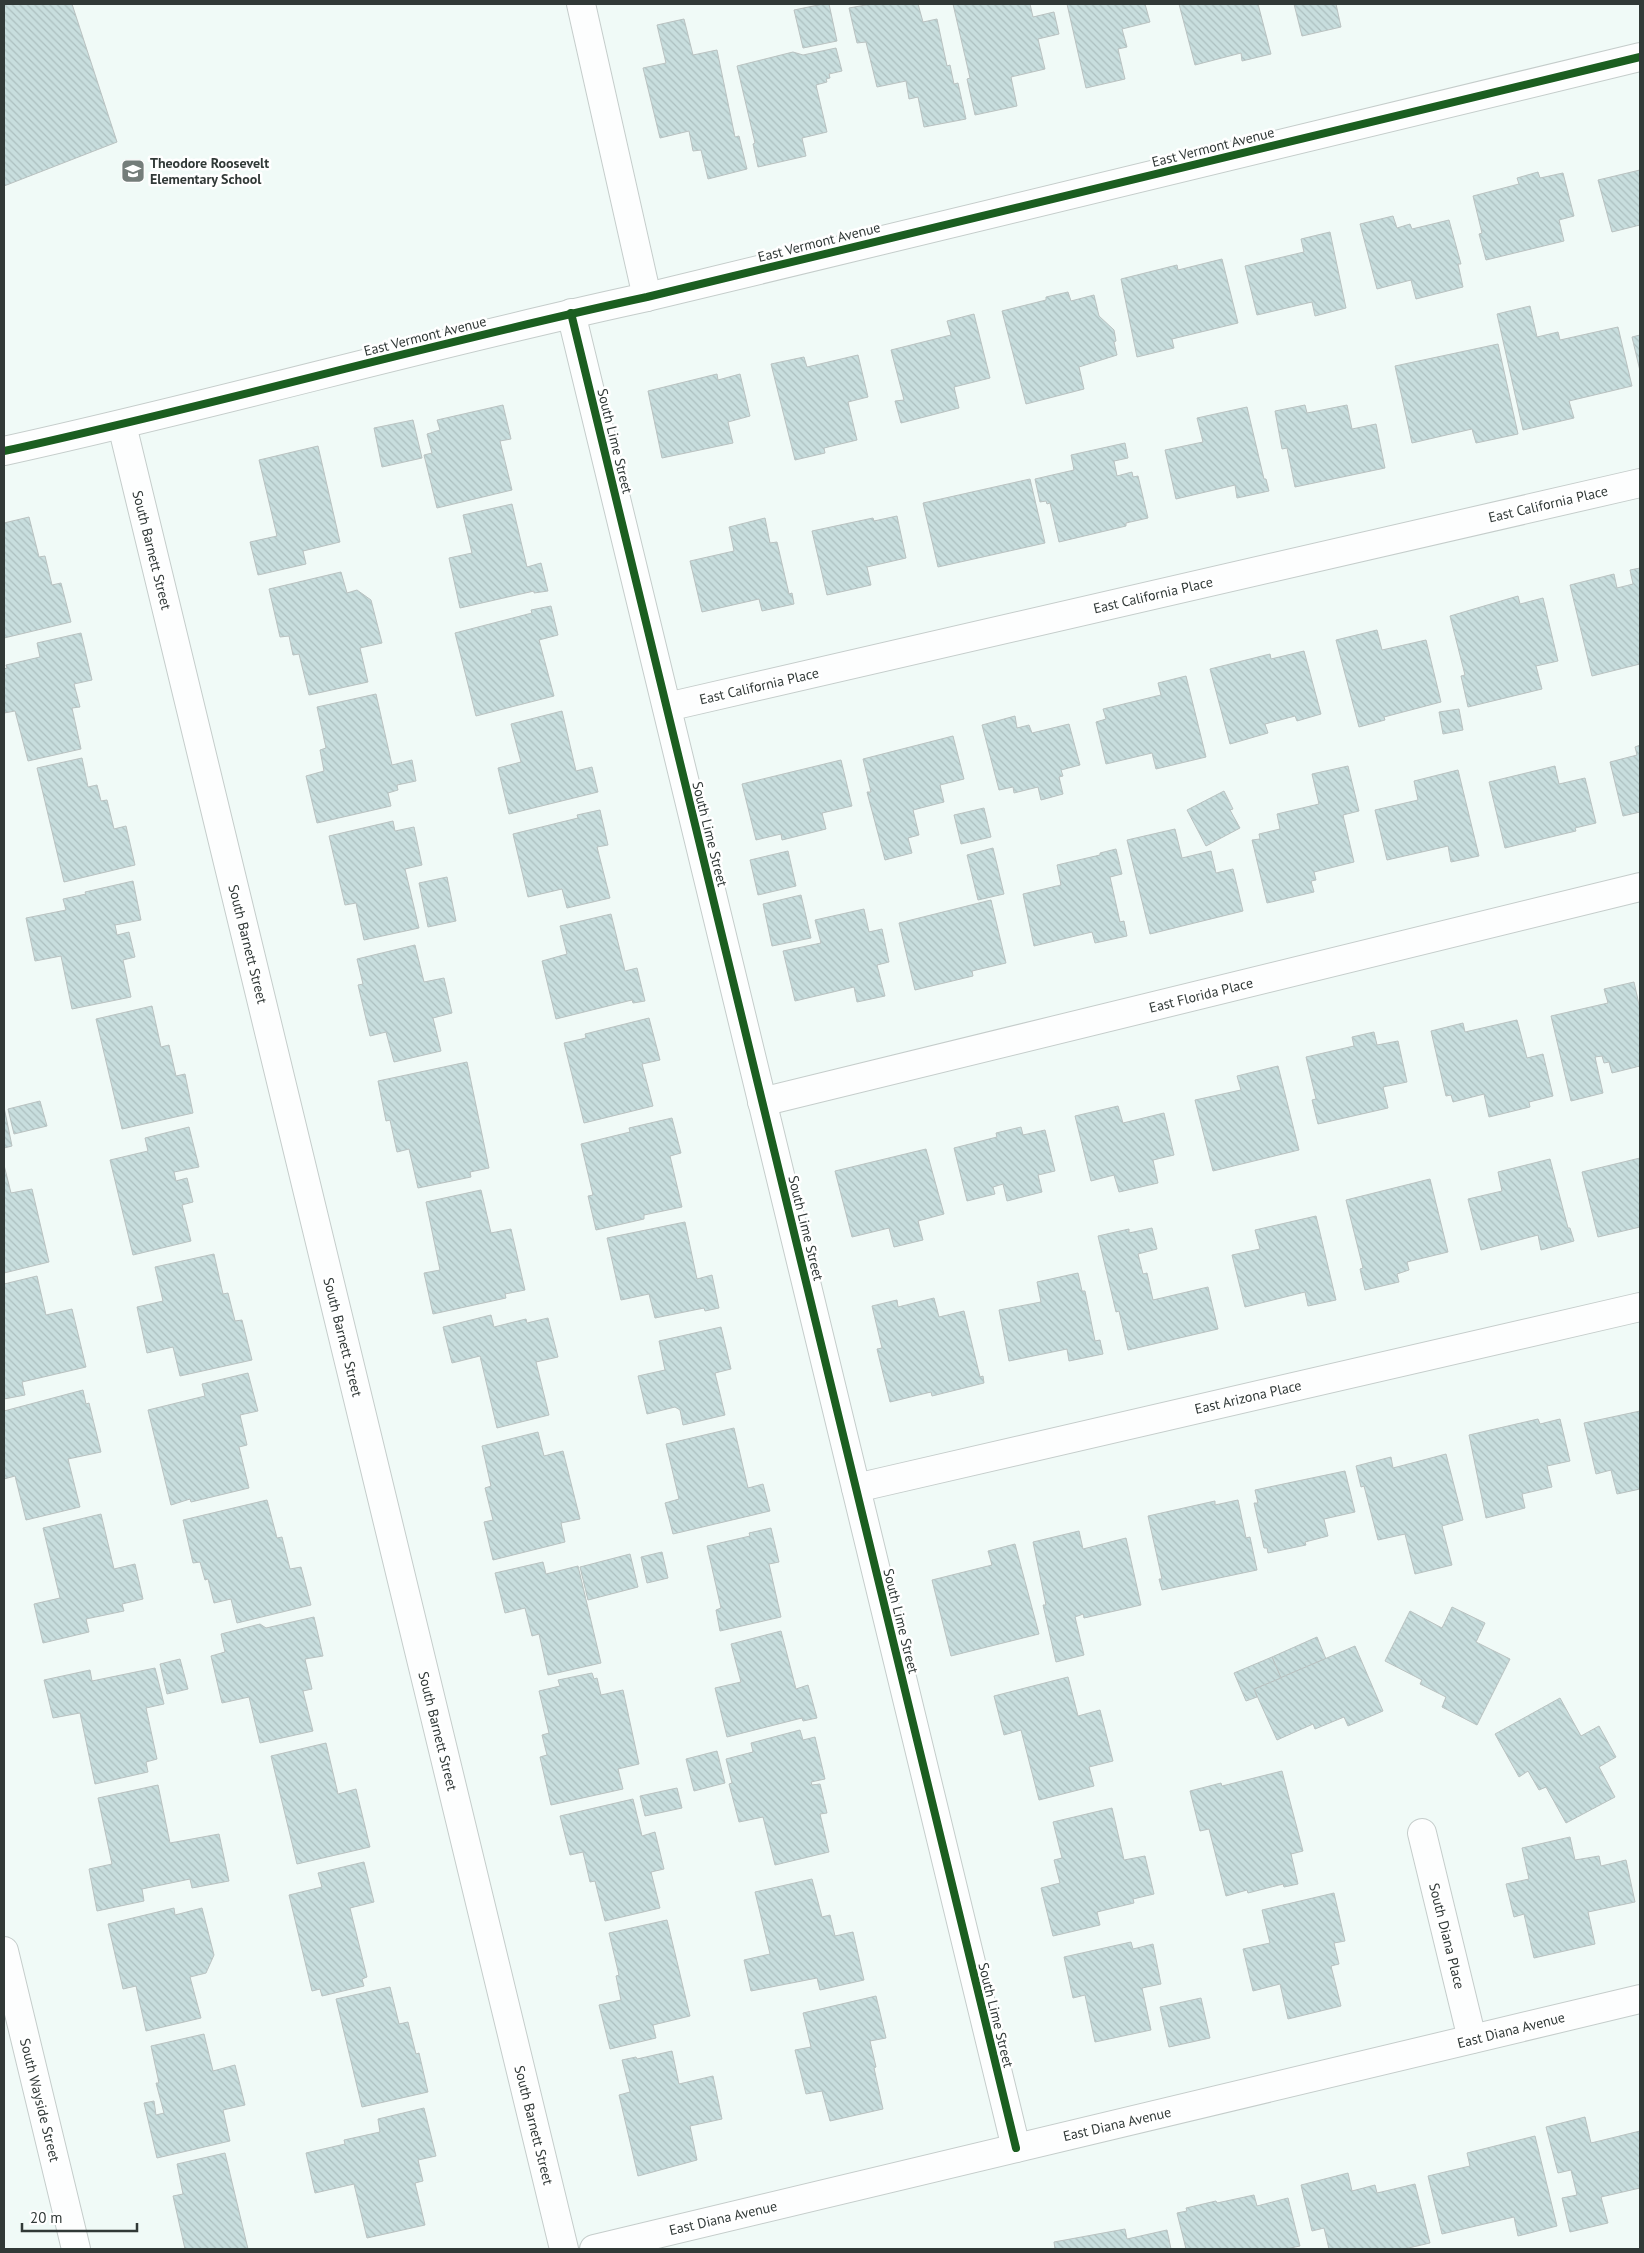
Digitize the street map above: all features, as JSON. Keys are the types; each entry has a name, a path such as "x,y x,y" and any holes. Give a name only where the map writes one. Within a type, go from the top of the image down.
{"street":[{"path":"581,4 647,297"},
{"name":"East Vermont Avenue","path":"4,452 122,426 228,397 571,313 647,297 1640,57"},
{"name":"South Lime Street","path":"571,313 1016,2148"},
{"name":"South Barnett Street","path":"122,426 564,2249"},
{"name":"East California Place","path":"666,707 1640,482"},
{"name":"East Florida Place","path":"762,1102 1640,887"},
{"name":"East Arizona Place","path":"856,1488 1640,1307"},
{"name":"South Diana Place","path":"1422,1833 1472,2039"},
{"name":"South Wayside Street","path":"4,1951 76,2249"},
{"name":"East Diana Avenue","path":"594,2249 1640,1999"}],"building":[{"path":"4,4 72,4 117,142 4,186"},
{"path":"829,4 837,41 803,48 794,10"},
{"path":"871,4 918,4 923,22 937,19 947,66 950,65 954,84 958,83 966,119 924,127 918,97 909,99 906,81 877,87 866,42 857,43 849,8"},
{"path":"953,4 1030,4 1033,17 1054,12 1059,34 1038,39 1045,69 1011,77 1017,106 975,115 967,79 970,78"},
{"path":"1067,4 1145,4 1150,22 1122,29 1127,47 1118,49 1125,79 1086,88"},
{"path":"1179,4 1258,4 1271,54 1242,61 1241,53 1195,65"},
{"path":"1294,4 1336,4 1341,27 1302,36"},
{"path":"684,19 693,55 717,50 735,137 739,136 747,169 708,179 701,150 693,151 689,131 660,138 643,68 666,63 657,25"},
{"path":"836,48 842,71 829,74 830,78 826,79 827,82 816,85 827,132 802,138 806,156 758,167 753,144 755,143 737,66 793,52 803,55"},
{"path":"1640,170 1640,225 1612,232 1598,180"},
{"path":"1538,172 1540,178 1563,173 1574,216 1559,220 1564,241 1486,260 1479,234 1482,233 1473,196 1519,184 1517,178"},
{"path":"1393,216 1397,228 1410,224 1412,229 1449,220 1461,264 1458,264 1463,287 1416,299 1411,280 1377,289 1360,224"},
{"path":"1330,232 1346,308 1315,316 1312,302 1257,315 1245,266 1304,252 1301,239"},
{"path":"1222,259 1238,323 1172,339 1174,348 1137,357 1121,279 1177,265 1178,270"},
{"path":"1068,292 1071,301 1094,295 1099,316 1114,330 1117,355 1079,367 1084,389 1026,404 1002,311 1046,300 1046,297"},
{"path":"1530,306 1537,337 1558,332 1560,340 1618,327 1632,386 1569,401 1574,418 1523,430 1497,314"},
{"path":"974,314 990,378 954,387 959,408 901,423 895,401 904,400 891,350 951,335 947,321"},
{"path":"1640,335 1640,371 1632,337"},
{"path":"1498,344 1518,434 1476,443 1472,429 1412,443 1395,366"},
{"path":"858,355 868,397 848,402 857,440 824,448 825,453 795,460 771,364 804,357 807,367"},
{"path":"717,374 718,380 740,374 750,416 728,422 733,443 662,458 648,391"},
{"path":"503,405 511,439 500,441 512,490 437,508 424,455 432,453 427,434 440,430 437,420"},
{"path":"1305,405 1307,413 1347,405 1352,429 1376,424 1385,468 1295,487 1287,448 1282,449 1275,411"},
{"path":"1247,407 1264,479 1266,479 1269,491 1237,498 1235,485 1176,499 1165,450 1203,442 1197,418"},
{"path":"413,420 422,458 382,467 374,428"},
{"path":"1125,443 1128,458 1114,461 1117,476 1132,472 1133,477 1138,476 1148,518 1126,523 1126,526 1059,542 1050,503 1047,504 1046,501 1040,502 1035,479 1074,470 1071,455"},
{"path":"318,446 340,542 303,551 306,564 258,575 250,542 277,536 259,460"},
{"path":"1030,479 1045,543 938,567 923,503"},
{"path":"512,504 527,567 541,563 548,591 534,593 534,591 460,608 449,558 472,553 463,515"},
{"path":"897,516 906,558 867,567 871,585 827,595 812,531 873,518 874,521"},
{"path":"29,517 39,557 45,556 52,585 61,583 71,622 4,638 4,523"},
{"path":"765,518 770,543 777,542 789,594 792,593 794,604 762,611 759,599 702,612 690,561 734,551 729,527"},
{"path":"1640,568 1640,664 1592,676 1570,585 1614,574 1617,588 1633,584 1630,570"},
{"path":"341,572 347,593 357,590 371,600 382,643 360,648 368,682 309,695 299,654 293,655 289,636 280,637 269,589"},
{"path":"1518,596 1520,604 1543,598 1558,661 1536,666 1542,689 1468,707 1461,676 1465,675 1450,616"},
{"path":"551,606 558,635 539,640 554,696 476,716 455,633 532,613 531,610"},
{"path":"1377,630 1382,650 1426,640 1441,702 1384,717 1385,720 1359,727 1336,640"},
{"path":"81,633 92,680 74,684 80,707 72,708 81,749 28,761 15,711 4,713 4,669 7,668 6,665 40,657 37,643"},
{"path":"1304,651 1321,714 1297,721 1295,716 1265,724 1268,733 1230,744 1210,669 1270,654 1271,659"},
{"path":"1186,676 1206,757 1156,769 1152,753 1106,764 1096,722 1106,719 1103,709 1161,695 1158,683"},
{"path":"376,694 392,765 412,760 416,781 397,785 398,790 388,793 391,806 317,823 306,776 324,771 320,750 326,748 317,707"},
{"path":"1459,709 1463,730 1443,734 1439,712"},
{"path":"562,711 576,771 592,767 598,792 509,814 498,768 521,762 511,724"},
{"path":"1015,716 1017,728 1029,725 1032,733 1069,724 1080,765 1061,770 1063,776 1059,777 1063,794 1041,800 1038,787 1014,793 1013,787 999,790 982,725"},
{"path":"953,736 964,779 940,785 944,802 913,810 919,835 908,838 912,853 885,860 867,792 871,792 863,759"},
{"path":"1640,745 1640,812 1623,816 1610,762 1637,755 1635,747"},
{"path":"82,758 88,787 97,785 101,801 107,800 114,829 126,826 135,865 64,882 37,768"},
{"path":"841,760 852,806 822,813 826,829 782,840 781,834 756,840 742,784"},
{"path":"1348,766 1359,811 1343,815 1354,862 1314,872 1316,880 1311,881 1314,892 1267,903 1252,840 1260,839 1259,834 1280,829 1277,814 1319,804 1312,774"},
{"path":"1555,766 1559,784 1585,778 1596,823 1575,828 1576,831 1505,848 1489,782"},
{"path":"1458,770 1479,856 1451,862 1448,846 1387,860 1375,810 1418,800 1414,781"},
{"path":"1224,791 1233,809 1230,810 1240,828 1206,846 1187,810"},
{"path":"984,808 991,837 961,844 954,815"},
{"path":"600,810 608,845 597,847 610,898 567,908 562,889 528,897 513,834 578,818 577,815"},
{"path":"393,821 395,831 414,827 422,865 405,869 419,928 364,940 356,903 345,905 329,836"},
{"path":"1175,829 1182,858 1211,851 1216,873 1233,869 1243,911 1150,934 1127,840"},
{"path":"993,848 1004,894 978,900 967,855"},
{"path":"1116,849 1122,874 1110,877 1120,922 1124,921 1127,936 1095,943 1092,932 1034,946 1023,894 1061,885 1057,865 1100,855 1100,853"},
{"path":"788,851 796,886 758,895 750,860"},
{"path":"447,877 456,921 428,927 419,883"},
{"path":"133,881 141,920 115,925 117,935 129,932 135,957 123,960 131,997 72,1009 61,956 35,961 26,918 66,910 63,899"},
{"path":"801,895 811,938 772,946 763,904"},
{"path":"991,900 1006,963 972,971 973,976 915,990 899,923"},
{"path":"864,909 869,932 882,929 889,962 877,965 885,996 857,1002 854,987 795,1001 783,951 821,943 815,920"},
{"path":"611,914 625,971 637,968 645,1001 633,1003 632,1000 556,1019 542,961 567,954 560,926"},
{"path":"415,945 424,982 444,978 452,1013 433,1018 441,1051 394,1062 386,1032 370,1036 358,985 363,984 357,959"},
{"path":"1634,982 1640,1009 1640,1066 1612,1073 1609,1062 1604,1063 1602,1056 1595,1057 1603,1093 1571,1101 1551,1016 1608,1003 1604,989"},
{"path":"152,1006 161,1047 169,1045 176,1076 185,1074 193,1113 122,1129 96,1019"},
{"path":"649,1018 660,1060 642,1064 653,1106 584,1123 564,1043 586,1038 585,1034"},
{"path":"1517,1020 1527,1058 1543,1054 1553,1096 1529,1102 1530,1107 1489,1117 1484,1094 1453,1102 1451,1095 1446,1096 1431,1031 1463,1023 1465,1032"},
{"path":"1374,1032 1377,1045 1398,1041 1407,1082 1383,1087 1388,1108 1318,1124 1312,1100 1316,1099 1306,1057 1354,1046 1352,1037"},
{"path":"467,1062 489,1168 470,1172 471,1177 418,1188 409,1149 397,1152 390,1120 386,1121 378,1081"},
{"path":"1278,1066 1299,1150 1213,1171 1195,1100 1241,1090 1237,1076"},
{"path":"40,1101 47,1126 14,1134 8,1109"},
{"path":"1118,1106 1123,1123 1164,1113 1174,1155 1153,1160 1158,1183 1119,1192 1114,1175 1091,1181 1075,1116"},
{"path":"4,1107 12,1146 4,1148"},
{"path":"672,1118 681,1153 670,1156 682,1207 644,1215 644,1219 596,1230 588,1196 593,1195 581,1144 630,1132 629,1128"},
{"path":"189,1127 199,1167 174,1172 176,1181 187,1178 193,1202 182,1205 191,1241 133,1255 110,1160 148,1151 145,1138"},
{"path":"1021,1127 1023,1135 1045,1130 1055,1171 1038,1175 1042,1192 1007,1201 1003,1184 993,1187 995,1194 967,1201 954,1148 997,1137 996,1133"},
{"path":"926,1149 944,1214 918,1221 923,1240 894,1247 889,1228 852,1237 835,1171"},
{"path":"1640,1158 1640,1227 1598,1237 1582,1172"},
{"path":"1550,1159 1568,1228 1570,1228 1574,1241 1541,1250 1538,1235 1481,1250 1468,1199 1502,1191 1498,1172"},
{"path":"4,1165 11,1193 32,1189 49,1262 4,1273"},
{"path":"1430,1179 1448,1252 1407,1262 1409,1270 1397,1274 1399,1282 1365,1290 1360,1269 1363,1268 1346,1200"},
{"path":"481,1190 491,1233 511,1229 525,1290 505,1294 506,1298 433,1314 424,1273 440,1270 426,1202"},
{"path":"1316,1216 1336,1300 1308,1306 1305,1292 1245,1307 1232,1255 1260,1249 1255,1230"},
{"path":"685,1222 697,1279 712,1275 719,1308 705,1311 704,1308 655,1318 649,1294 621,1300 607,1238"},
{"path":"1152,1228 1157,1249 1138,1254 1143,1274 1147,1273 1153,1300 1208,1287 1218,1329 1128,1350 1119,1311 1116,1312 1098,1236 1129,1229 1129,1233"},
{"path":"214,1254 223,1294 228,1293 235,1321 242,1320 252,1360 180,1376 173,1347 147,1353 137,1307 163,1301 155,1267"},
{"path":"1078,1273 1082,1291 1085,1291 1095,1341 1100,1340 1103,1354 1069,1361 1067,1349 1009,1361 999,1310 1041,1302 1037,1282"},
{"path":"37,1276 46,1315 72,1309 86,1367 22,1382 25,1395 4,1399 4,1284"},
{"path":"934,1298 939,1317 964,1311 980,1377 983,1376 984,1383 932,1396 931,1392 890,1402 877,1349 882,1348 872,1306 897,1300 898,1307"},
{"path":"491,1315 494,1327 526,1319 527,1323 548,1318 558,1357 536,1362 549,1415 497,1428 480,1356 452,1363 443,1327"},
{"path":"721,1327 731,1369 715,1373 725,1415 683,1425 680,1410 675,1407 647,1414 638,1376 665,1370 659,1341"},
{"path":"248,1373 258,1411 240,1415 247,1445 239,1447 249,1488 191,1502 190,1499 171,1505 148,1410 205,1396 202,1384"},
{"path":"83,1390 86,1404 89,1403 101,1452 68,1459 80,1507 26,1520 15,1476 4,1479 4,1411"},
{"path":"1640,1411 1640,1489 1617,1494 1611,1470 1596,1474 1584,1423"},
{"path":"1538,1419 1540,1424 1560,1419 1570,1461 1547,1466 1552,1487 1522,1494 1525,1508 1486,1518 1469,1435"},
{"path":"734,1428 748,1488 763,1484 770,1511 673,1534 665,1503 679,1499 666,1444"},
{"path":"538,1432 544,1456 563,1451 580,1519 561,1523 565,1542 493,1560 484,1522 493,1520 485,1488 491,1486 482,1446"},
{"path":"1446,1454 1463,1520 1442,1526 1452,1565 1415,1574 1405,1534 1378,1540 1364,1486 1361,1487 1356,1466 1391,1457 1393,1468"},
{"path":"1345,1471 1355,1512 1324,1519 1328,1536 1305,1542 1306,1545 1268,1553 1267,1548 1264,1548 1254,1503 1258,1503 1255,1490"},
{"path":"267,1500 277,1538 282,1537 290,1569 301,1567 311,1605 237,1623 231,1599 214,1603 208,1579 205,1580 200,1562 193,1563 183,1520"},
{"path":"1238,1500 1246,1538 1250,1537 1257,1570 1162,1590 1159,1579 1162,1579 1148,1516 1215,1501 1215,1505"},
{"path":"101,1514 114,1569 135,1564 143,1599 122,1604 124,1611 86,1619 89,1632 43,1643 34,1604 60,1598 43,1528"},
{"path":"771,1528 779,1562 769,1564 781,1617 720,1631 716,1610 721,1608 707,1546 750,1536 749,1533"},
{"path":"1079,1531 1083,1549 1126,1538 1141,1605 1084,1618 1083,1614 1075,1617 1084,1655 1056,1662 1043,1605 1046,1605 1033,1542"},
{"path":"1015,1544 1039,1634 951,1656 932,1580 992,1565 988,1551"},
{"path":"662,1552 668,1578 647,1583 641,1557"},
{"path":"630,1554 638,1587 588,1600 580,1567"},
{"path":"543,1562 546,1574 578,1566 601,1663 548,1675 539,1634 532,1636 525,1608 505,1613 495,1573"},
{"path":"1452,1607 1485,1623 1476,1642 1510,1659 1477,1725 1442,1707 1446,1697 1420,1684 1422,1680 1385,1661 1410,1611 1442,1628"},
{"path":"314,1617 323,1656 305,1659 312,1689 303,1691 313,1731 260,1743 249,1697 222,1703 211,1656 225,1652 221,1634 260,1624 266,1628"},
{"path":"781,1631 796,1689 808,1685 817,1718 803,1721 802,1718 727,1737 715,1688 741,1682 731,1644"},
{"path":"1317,1637 1326,1659 1281,1678 1272,1657"},
{"path":"1355,1646 1383,1711 1348,1726 1344,1717 1315,1729 1313,1724 1277,1740 1254,1689"},
{"path":"1272,1657 1281,1678 1254,1689 1257,1697 1246,1701 1234,1673"},
{"path":"180,1659 188,1689 167,1694 160,1664"},
{"path":"155,1668 164,1704 146,1708 157,1759 146,1762 148,1772 95,1784 80,1713 53,1718 44,1680 90,1670 92,1681"},
{"path":"592,1673 594,1679 597,1678 601,1695 623,1690 639,1764 618,1769 623,1789 551,1805 540,1757 547,1755 542,1735 549,1733 539,1691 560,1686 558,1680"},
{"path":"1068,1677 1078,1716 1100,1710 1113,1761 1089,1767 1094,1786 1039,1800 1021,1730 1004,1735 994,1696"},
{"path":"1560,1698 1581,1736 1599,1726 1616,1757 1599,1767 1615,1797 1566,1823 1546,1787 1539,1790 1528,1771 1519,1777 1495,1734"},
{"path":"800,1730 803,1740 815,1737 825,1779 811,1782 812,1785 820,1784 827,1813 820,1814 829,1852 775,1865 763,1817 739,1822 729,1784 732,1783 726,1759 753,1752 751,1743"},
{"path":"326,1743 338,1794 356,1789 370,1847 297,1864 271,1756"},
{"path":"717,1751 725,1783 694,1791 686,1759"},
{"path":"1282,1771 1303,1851 1291,1854 1298,1884 1284,1887 1283,1884 1248,1893 1247,1890 1226,1896 1209,1829 1200,1831 1190,1791 1221,1783 1222,1786"},
{"path":"158,1785 170,1843 219,1834 229,1881 192,1888 190,1879 142,1889 144,1901 97,1911 89,1869 112,1864 98,1798"},
{"path":"677,1788 682,1808 645,1816 640,1796"},
{"path":"633,1799 642,1836 655,1832 664,1869 651,1872 660,1908 605,1921 595,1881 590,1882 583,1852 570,1855 560,1816"},
{"path":"1112,1808 1124,1860 1145,1856 1154,1894 1133,1899 1134,1903 1097,1912 1100,1925 1053,1936 1041,1888 1060,1883 1054,1860 1062,1858 1053,1822"},
{"path":"1570,1837 1575,1860 1599,1856 1601,1866 1626,1860 1635,1902 1588,1912 1595,1944 1534,1958 1524,1914 1514,1917 1506,1884 1529,1879 1522,1848"},
{"path":"364,1862 374,1902 350,1908 367,1977 362,1979 364,1986 322,1996 320,1989 312,1991 289,1895 322,1887 318,1873"},
{"path":"812,1879 822,1917 830,1915 835,1936 853,1932 864,1980 820,1990 817,1978 751,1991 744,1960 770,1954 755,1892"},
{"path":"1334,1893 1345,1941 1334,1943 1339,1964 1331,1966 1341,2006 1288,2019 1280,1984 1253,1991 1243,1949 1270,1943 1262,1910"},
{"path":"174,1908 175,1915 202,1908 214,1955 206,1973 190,1977 201,2018 146,2031 136,1986 123,1989 108,1924"},
{"path":"667,1920 690,2016 653,2025 656,2038 610,2049 599,2005 621,2000 616,1976 619,1975 609,1933"},
{"path":"1131,1942 1133,1949 1153,1944 1161,1984 1142,1988 1151,2030 1095,2042 1085,1995 1073,1998 1064,1957"},
{"path":"390,1987 399,2024 408,2022 416,2054 419,2053 428,2092 362,2107 336,1999"},
{"path":"876,1996 886,2038 870,2041 883,2109 830,2121 822,2091 806,2094 795,2050 811,2047 803,2013"},
{"path":"1201,1998 1210,2038 1169,2047 1160,2007"},
{"path":"204,2034 213,2071 235,2065 245,2105 223,2110 230,2141 157,2158 144,2103 154,2101 156,2115 164,2113 156,2083 159,2083 151,2046"},
{"path":"672,2051 679,2084 713,2076 722,2119 690,2126 697,2160 638,2176 619,2095 630,2092 622,2060 636,2057 637,2059"},
{"path":"424,2108 436,2156 418,2160 423,2181 415,2183 425,2225 367,2238 354,2184 315,2193 306,2153 345,2144 344,2140 380,2132 378,2119"},
{"path":"1585,2117 1591,2143 1640,2131 1640,2188 1601,2197 1608,2223 1570,2232 1562,2198 1577,2195 1571,2170 1558,2173 1546,2127"},
{"path":"1535,2136 1557,2226 1518,2236 1514,2217 1442,2234 1428,2176 1470,2166 1467,2153"},
{"path":"225,2153 248,2249 185,2249 173,2196 183,2194 177,2164"},
{"path":"1348,2173 1352,2191 1375,2185 1377,2193 1415,2184 1430,2243 1404,2249 1329,2249 1324,2228 1312,2231 1301,2185"},
{"path":"1254,2195 1257,2206 1288,2198 1300,2246 1286,2249 1186,2249 1177,2213 1187,2211 1186,2208"},
{"path":"1125,2229 1127,2239 1167,2230 1171,2249 1055,2249 1054,2242"}],"cycle path":[{"path":"4,451 165,414 486,334 647,297 1640,57"},
{"path":"571,313 1016,2148"}],"place":[{"name":"Theodore Roosevelt Elementary School","path":"133,171"}]}
